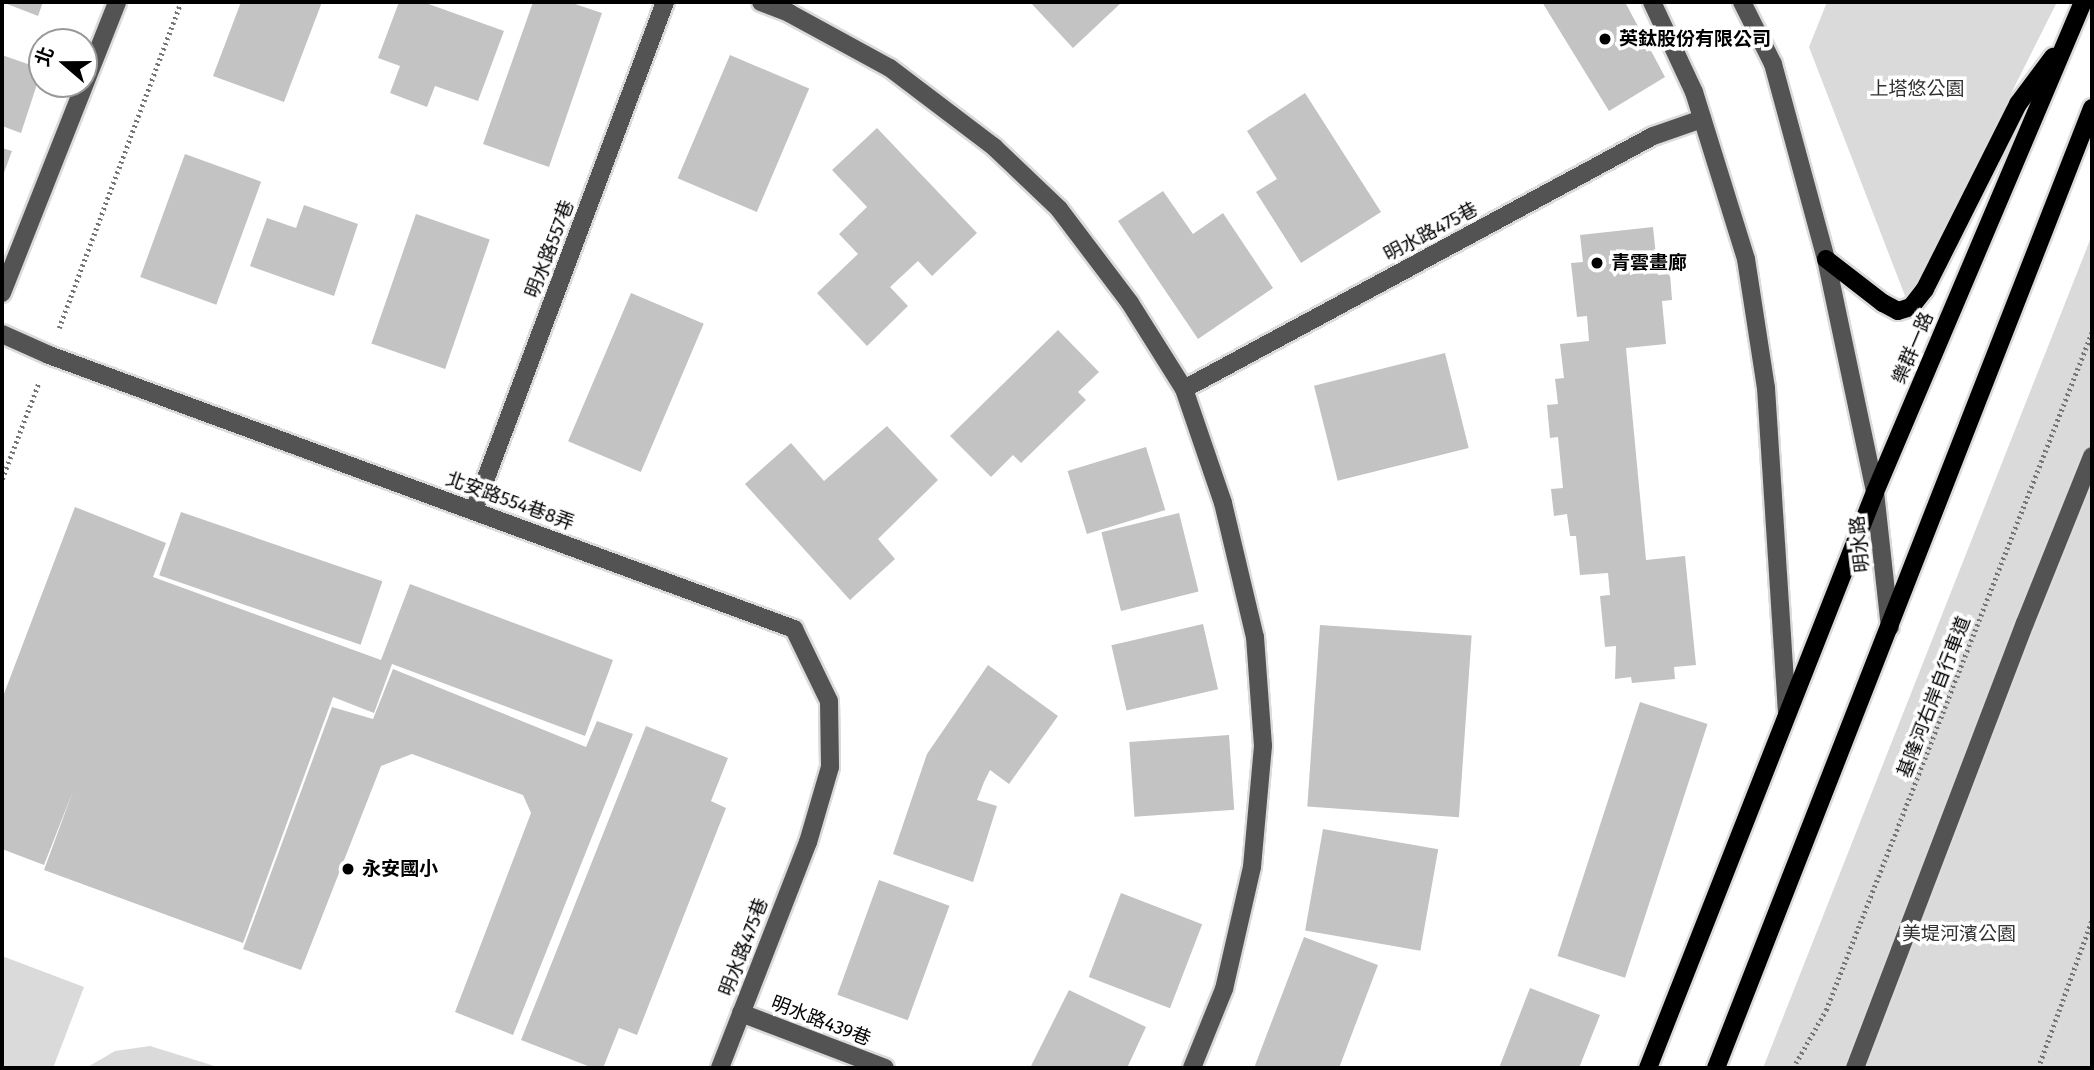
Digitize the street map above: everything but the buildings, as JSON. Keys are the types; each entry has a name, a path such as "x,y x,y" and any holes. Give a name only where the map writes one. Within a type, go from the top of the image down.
{"main road":[{"name":"樂群一路","path":"1787,712 1875,492 2083,2"},
{"path":"1826,258 1882,303 1898,312 1911,307 1925,289 2018,104 2070,35"},
{"path":"1890,627 2092,108"},
{"name":"明水路","path":"1716,1068 1890,627"},
{"path":"1648,1068 1787,712"}],"street":[{"path":"2,293 117,2"},
{"name":"明水路557巷","path":"474,510 665,2"},
{"path":"761,2 789,13 890,68 994,147 1059,209 1130,303 1184,389 1223,503 1255,637 1263,747 1249,881 1224,989 1192,1068"},
{"path":"1653,2 1694,92 1746,260 1766,388 1787,712"},
{"name":"明水路","path":"1742,2 1773,64 1826,258 1875,492 1890,627"},
{"name":"明水路475巷","path":"1184,389 1653,136 1702,119"},
{"name":"北安路554巷8弄","path":"2,334 49,355 794,629 829,701 830,767 808,842"},
{"path":"1855,1068 2025,623 2092,456"},
{"name":"明水路475巷","path":"720,1068 808,842"},
{"name":"明水路439巷","path":"741,1013 886,1068"}],"path":[{"path":"2,479 181,2"},
{"name":"基隆河右岸自行車道","path":"1793,1068 1826,1010 2092,332"},
{"path":"2038,1068 2092,919"}],"green space":[{"name":"上塔悠公園","path":"1827,2 2057,2 1907,301 1809,47"},
{"name":"美堤河濱公園","path":"2092,235 2092,1068 1763,1068"},
{"path":"2,956 84,987 53,1068 2,1068"},
{"path":"150,1046 221,1068 86,1068 115,1051"}],"place":[{"name":"英鈦股份有限公司","path":"1605,39"},
{"name":"青雲畫廊","path":"1597,263"},
{"name":"永安國小","path":"348,869"}]}
